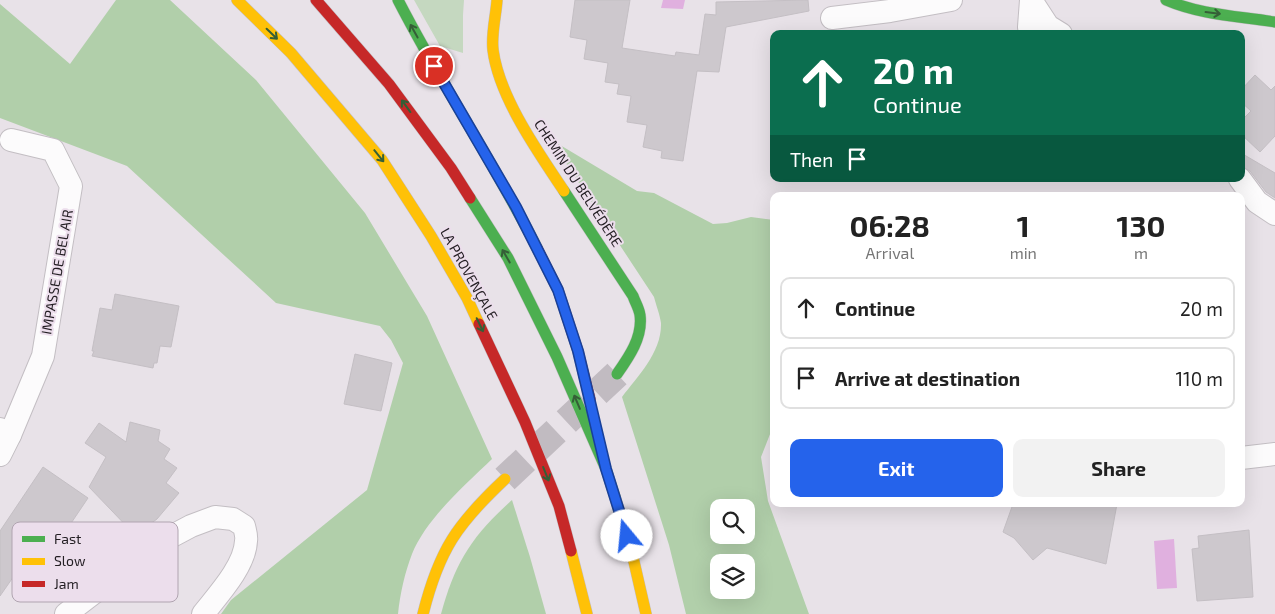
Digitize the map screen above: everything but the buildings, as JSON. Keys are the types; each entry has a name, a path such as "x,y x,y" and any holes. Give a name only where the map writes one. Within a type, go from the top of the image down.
{"main road":[{"name":"LA PROVENÇALE","path":"237,0 291,52 382,160 431,236 467,298 526,422 559,506 587,614"},
{"path":"316,0 389,84 451,168 508,258 557,357 606,469"},
{"path":"398,0 417,37 516,207 558,290 578,351 606,469 632,553 646,614"},
{"name":"CHEMIN DU BELVÉDÈRE","path":"497,0 493,49 500,79 515,112 556,179 633,296 640,314 639,335 629,358 617,374"},
{"path":"1166,0 1180,7 1204,12 1275,22"},
{"path":"423,614 429,585 443,549 461,522 478,503 505,479"}],"street":[{"path":"832,18 890,11 951,0"},
{"path":"1029,30 1031,0"},
{"path":"1031,0 1048,26 1054,30"},
{"name":"IMPASSE DE BEL AIR","path":"0,455 5,432 42,356 72,186 53,150 11,140"},
{"path":"1242,182 1258,202 1275,214"},
{"path":"1245,458 1275,454"},
{"path":"178,533 215,517 233,519 244,526 247,540 244,554 233,575 203,614"},
{"path":"66,614 82,602"}],"green space":[{"path":"116,0 170,0 256,80 365,213 427,316 492,459 436,515 418,541 405,576 398,614 221,614 231,600 367,490 403,363 391,340 380,326 276,303 127,166 0,118 0,4 70,64"},
{"path":"414,0 464,0 463,53 440,46"},
{"path":"550,139 637,191 654,193 713,224 727,223 751,217 770,219 770,434 761,457 768,501 809,614 686,614 669,545 622,397 642,372 653,354 658,344 661,323 654,297"},
{"path":"512,500 546,614 441,614 452,579 467,551 486,526"}],"shaded area":[{"path":"663,0 685,0 683,9 661,8"},
{"path":"1174,539 1177,588 1157,589 1154,541"}],"tunnel":[{"path":"505,479 617,374"}],"traffic: fast":[{"path":"398,0 537,248"},
{"path":"1166,0 1206,12 1275,22"},
{"path":"564,191 633,296 639,312 640,323 637,339 617,374"},
{"path":"470,198 508,258 557,357 606,469 615,497"}],"traffic: slow":[{"path":"237,0 291,53 382,160 431,236 467,298 479,324"},
{"path":"497,0 493,31 493,50 503,86 521,123 564,191"},
{"path":"423,614 436,572 452,539 474,510 505,479"},
{"path":"615,497 632,553 646,614"},
{"path":"571,551 587,614"}],"traffic: jam":[{"path":"316,0 389,84 451,168 470,198"},
{"path":"537,248 558,290 578,351 590,399"},
{"path":"479,324 525,422 559,506 571,551"}],"route":[{"path":"434,66 516,207 558,290 578,351 606,469 627,536"}]}
